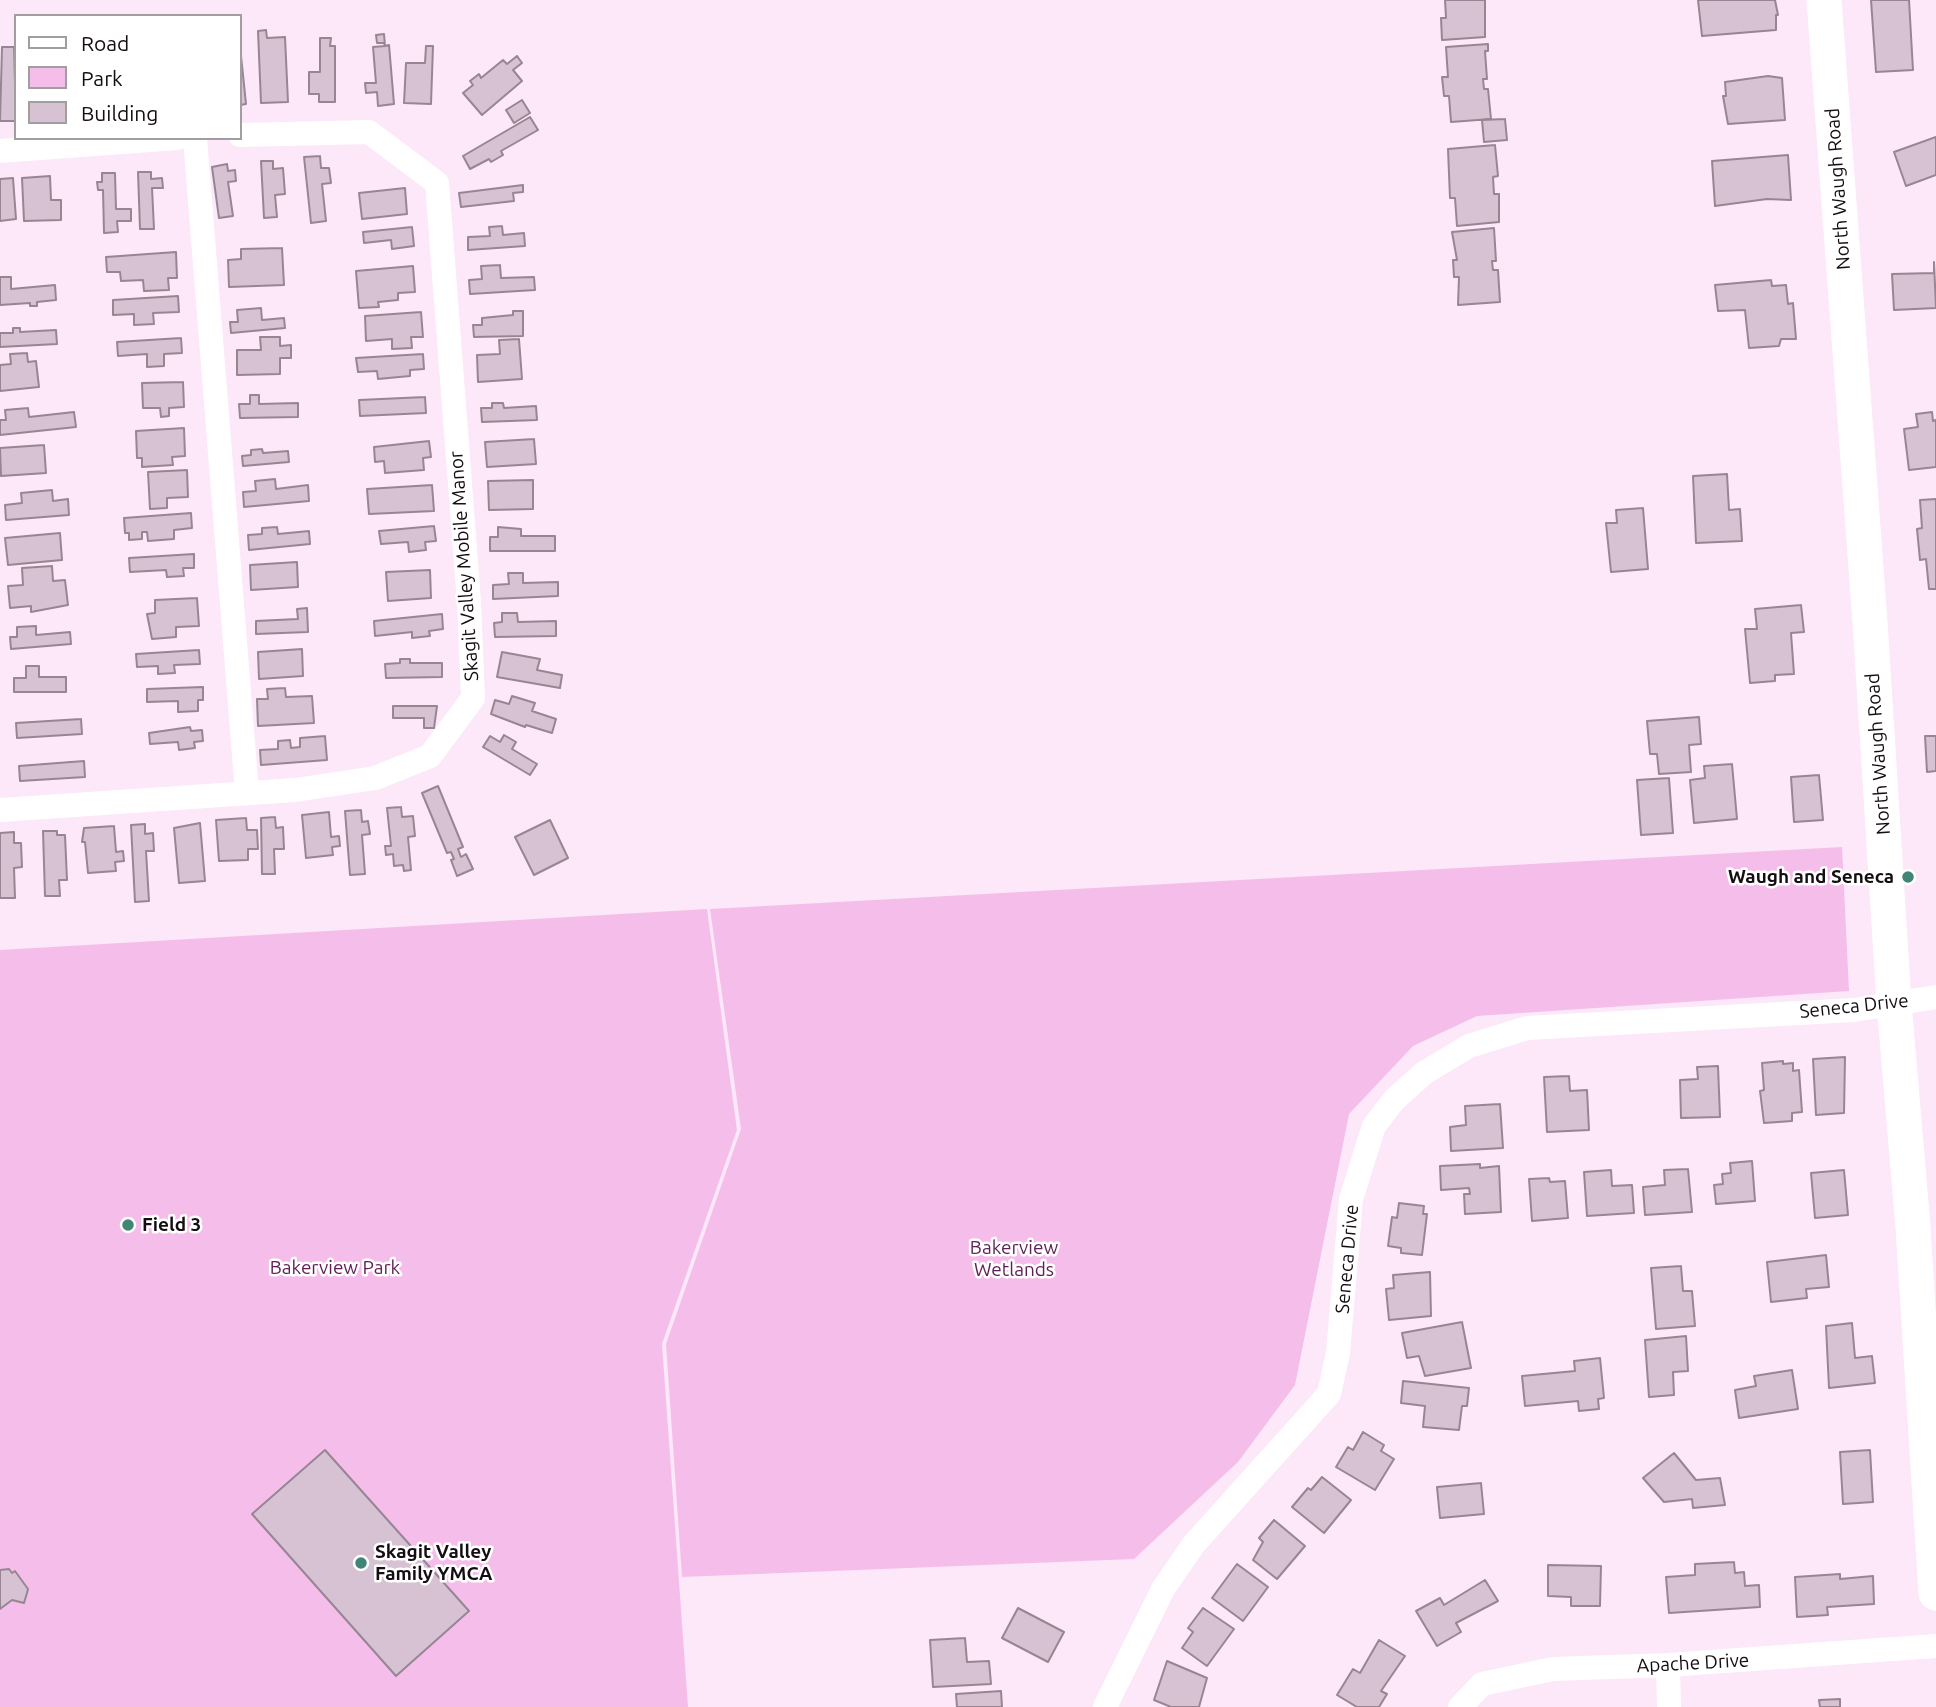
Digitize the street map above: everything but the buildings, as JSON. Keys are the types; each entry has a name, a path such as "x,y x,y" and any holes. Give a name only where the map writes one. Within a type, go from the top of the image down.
{"street":[{"name":"North Waugh Road","path":"1824,0 1870,622 1894,1003 1913,1227 1936,1593"},
{"name":"Skagit Valley Mobile Manor","path":"0,810 295,790 375,778 430,756 473,698 469,602 437,183 369,132 242,135"},
{"path":"0,151 150,140"},
{"path":"195,140 247,793"},
{"name":"Seneca Drive","path":"1105,1707 1163,1589 1194,1544 1329,1394 1339,1353 1351,1199 1374,1126 1394,1100 1414,1082 1469,1046 1527,1028 1854,1010 1936,997"},
{"name":"Apache Drive","path":"1460,1707 1482,1685 1553,1669 1668,1665 1936,1646"},
{"path":"1668,1665 1669,1707"}],"green space":[{"name":"Bakerview Wetlands","path":"1842,847 1849,991 1477,1016 1413,1046 1349,1114 1295,1385 1238,1462 1134,1559 682,1577 666,1344 741,1129 710,909"},
{"name":"Bakerview Park","path":"707,909 737,1130 662,1344 688,1707 0,1707 0,950"}],"place":[{"name":"Waugh and Seneca","path":"1908,877"},
{"name":"Field 3","path":"128,1225"},
{"name":"Skagit Valley Family YMCA","path":"361,1563"}]}
